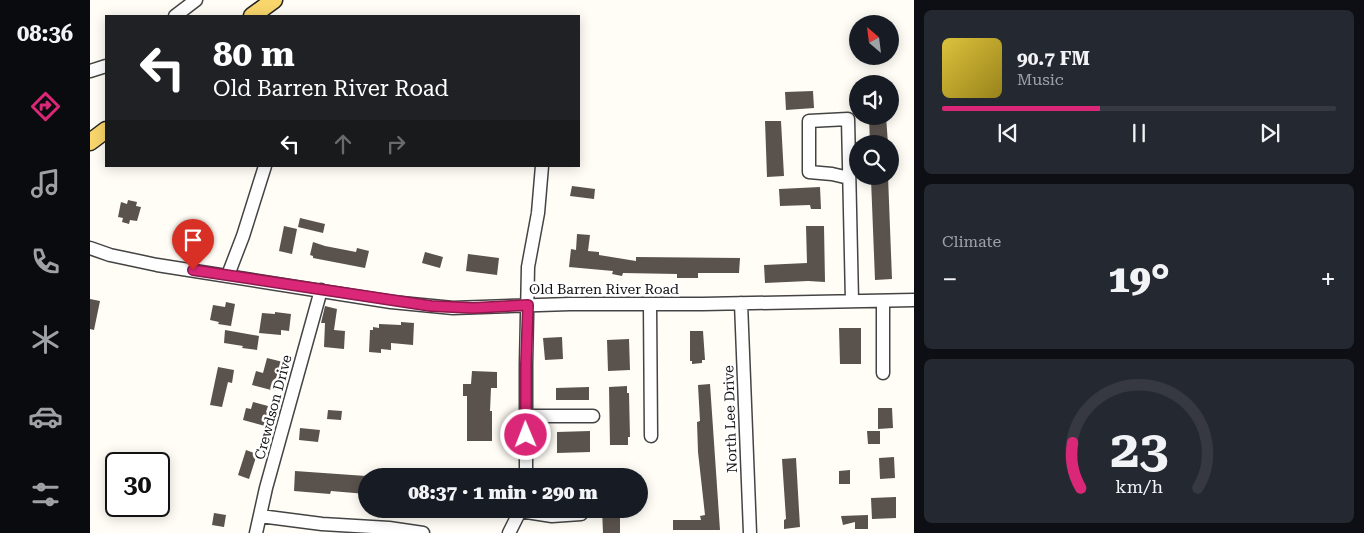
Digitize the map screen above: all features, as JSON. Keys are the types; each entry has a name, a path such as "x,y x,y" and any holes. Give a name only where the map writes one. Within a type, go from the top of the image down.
{"main road":[{"path":"253,15 274,0"},
{"path":"90,142 105,131"}],"street":[{"path":"176,15 196,0"},
{"path":"90,71 105,66"},
{"path":"848,119 849,178 809,172 808,121 848,119"},
{"path":"228,275 243,236 265,167"},
{"path":"526,468 528,267 538,213 542,167"},
{"path":"849,185 852,301"},
{"name":"Old Barren River Road","path":"90,248 128,260 431,306 473,308 528,305 914,300"},
{"name":"Crewdson Drive","path":"256,533 321,290"},
{"path":"883,301 883,373"},
{"name":"North Lee Drive","path":"741,303 750,533"},
{"path":"650,304 651,436"},
{"path":"526,416 593,416"},
{"path":"260,516 322,524 389,528 423,533"},
{"path":"508,533 516,518"}],"building":[{"path":"813,91 814,108 786,110 785,92"},
{"path":"765,121 781,121 784,176 767,177"},
{"path":"869,125 887,125 887,135 870,135"},
{"path":"871,185 888,185 892,279 875,280"},
{"path":"572,186 595,189 594,199 570,196"},
{"path":"820,187 821,209 811,209 810,205 780,206 779,189"},
{"path":"128,200 137,202 136,206 141,207 137,221 130,220 129,224 122,222 123,218 118,217 121,202 127,204"},
{"path":"300,218 325,224 323,233 298,227"},
{"path":"284,226 297,229 292,254 279,251"},
{"path":"806,226 824,226 825,282 765,283 764,265 807,263"},
{"path":"577,234 590,235 588,251 599,252 599,255 636,261 636,257 740,258 739,273 698,273 698,278 677,278 677,274 623,273 622,276 612,274 613,271 569,267 571,249 576,250"},
{"path":"313,242 356,252 357,248 369,251 365,268 313,258 310,255"},
{"path":"425,252 443,257 440,268 422,263"},
{"path":"468,254 499,258 497,275 466,271"},
{"path":"90,299 100,301 94,330 90,329"},
{"path":"226,302 235,304 231,326 218,324 219,322 210,320 213,305 225,307"},
{"path":"325,306 337,309 334,330 345,331 344,349 324,347 325,323 321,323"},
{"path":"275,312 291,314 289,331 281,330 281,335 259,333 262,313 275,314"},
{"path":"401,322 414,323 413,345 391,343 391,350 381,349 381,353 369,352 370,330 373,330 373,327 379,328 379,324 401,325"},
{"path":"839,328 861,328 861,364 840,364"},
{"path":"225,330 259,336 257,350 224,343"},
{"path":"690,331 703,331 705,360 702,360 702,363 692,364 692,361 690,361"},
{"path":"562,337 563,359 545,360 543,338"},
{"path":"629,339 630,370 608,371 607,340"},
{"path":"267,358 283,362 275,391 252,385 256,371 263,373"},
{"path":"218,367 234,370 232,383 228,382 222,407 210,405"},
{"path":"472,371 497,372 497,388 491,388 492,441 467,441 467,396 463,396 463,384 471,384"},
{"path":"710,384 720,530 673,530 673,520 701,520 700,516 705,515 698,452 697,422 700,421 698,385"},
{"path":"627,386 627,393 629,393 630,437 628,437 628,445 610,445 609,387"},
{"path":"589,387 589,400 556,400 556,388"},
{"path":"253,402 268,406 265,426 243,420 246,408 251,409"},
{"path":"878,408 892,408 893,428 878,429"},
{"path":"328,410 342,411 341,420 327,419"},
{"path":"300,428 320,430 318,442 299,440"},
{"path":"590,431 590,452 557,453 557,432"},
{"path":"867,431 880,431 880,444 868,444"},
{"path":"246,450 257,454 249,479 238,475"},
{"path":"894,457 895,478 880,479 879,458"},
{"path":"796,458 800,527 784,529 784,520 786,519 782,459"},
{"path":"850,470 850,484 839,484 839,471"},
{"path":"295,471 358,475 358,493 331,491 330,494 294,491"},
{"path":"896,497 896,518 872,519 871,498"},
{"path":"214,513 226,515 224,527 212,525"},
{"path":"868,515 868,529 855,529 855,522 843,525 841,516"},
{"path":"602,518 620,518 620,533 603,533"}],"route":[{"path":"193,270 391,302 453,308 528,305 526,326 526,435"}]}
